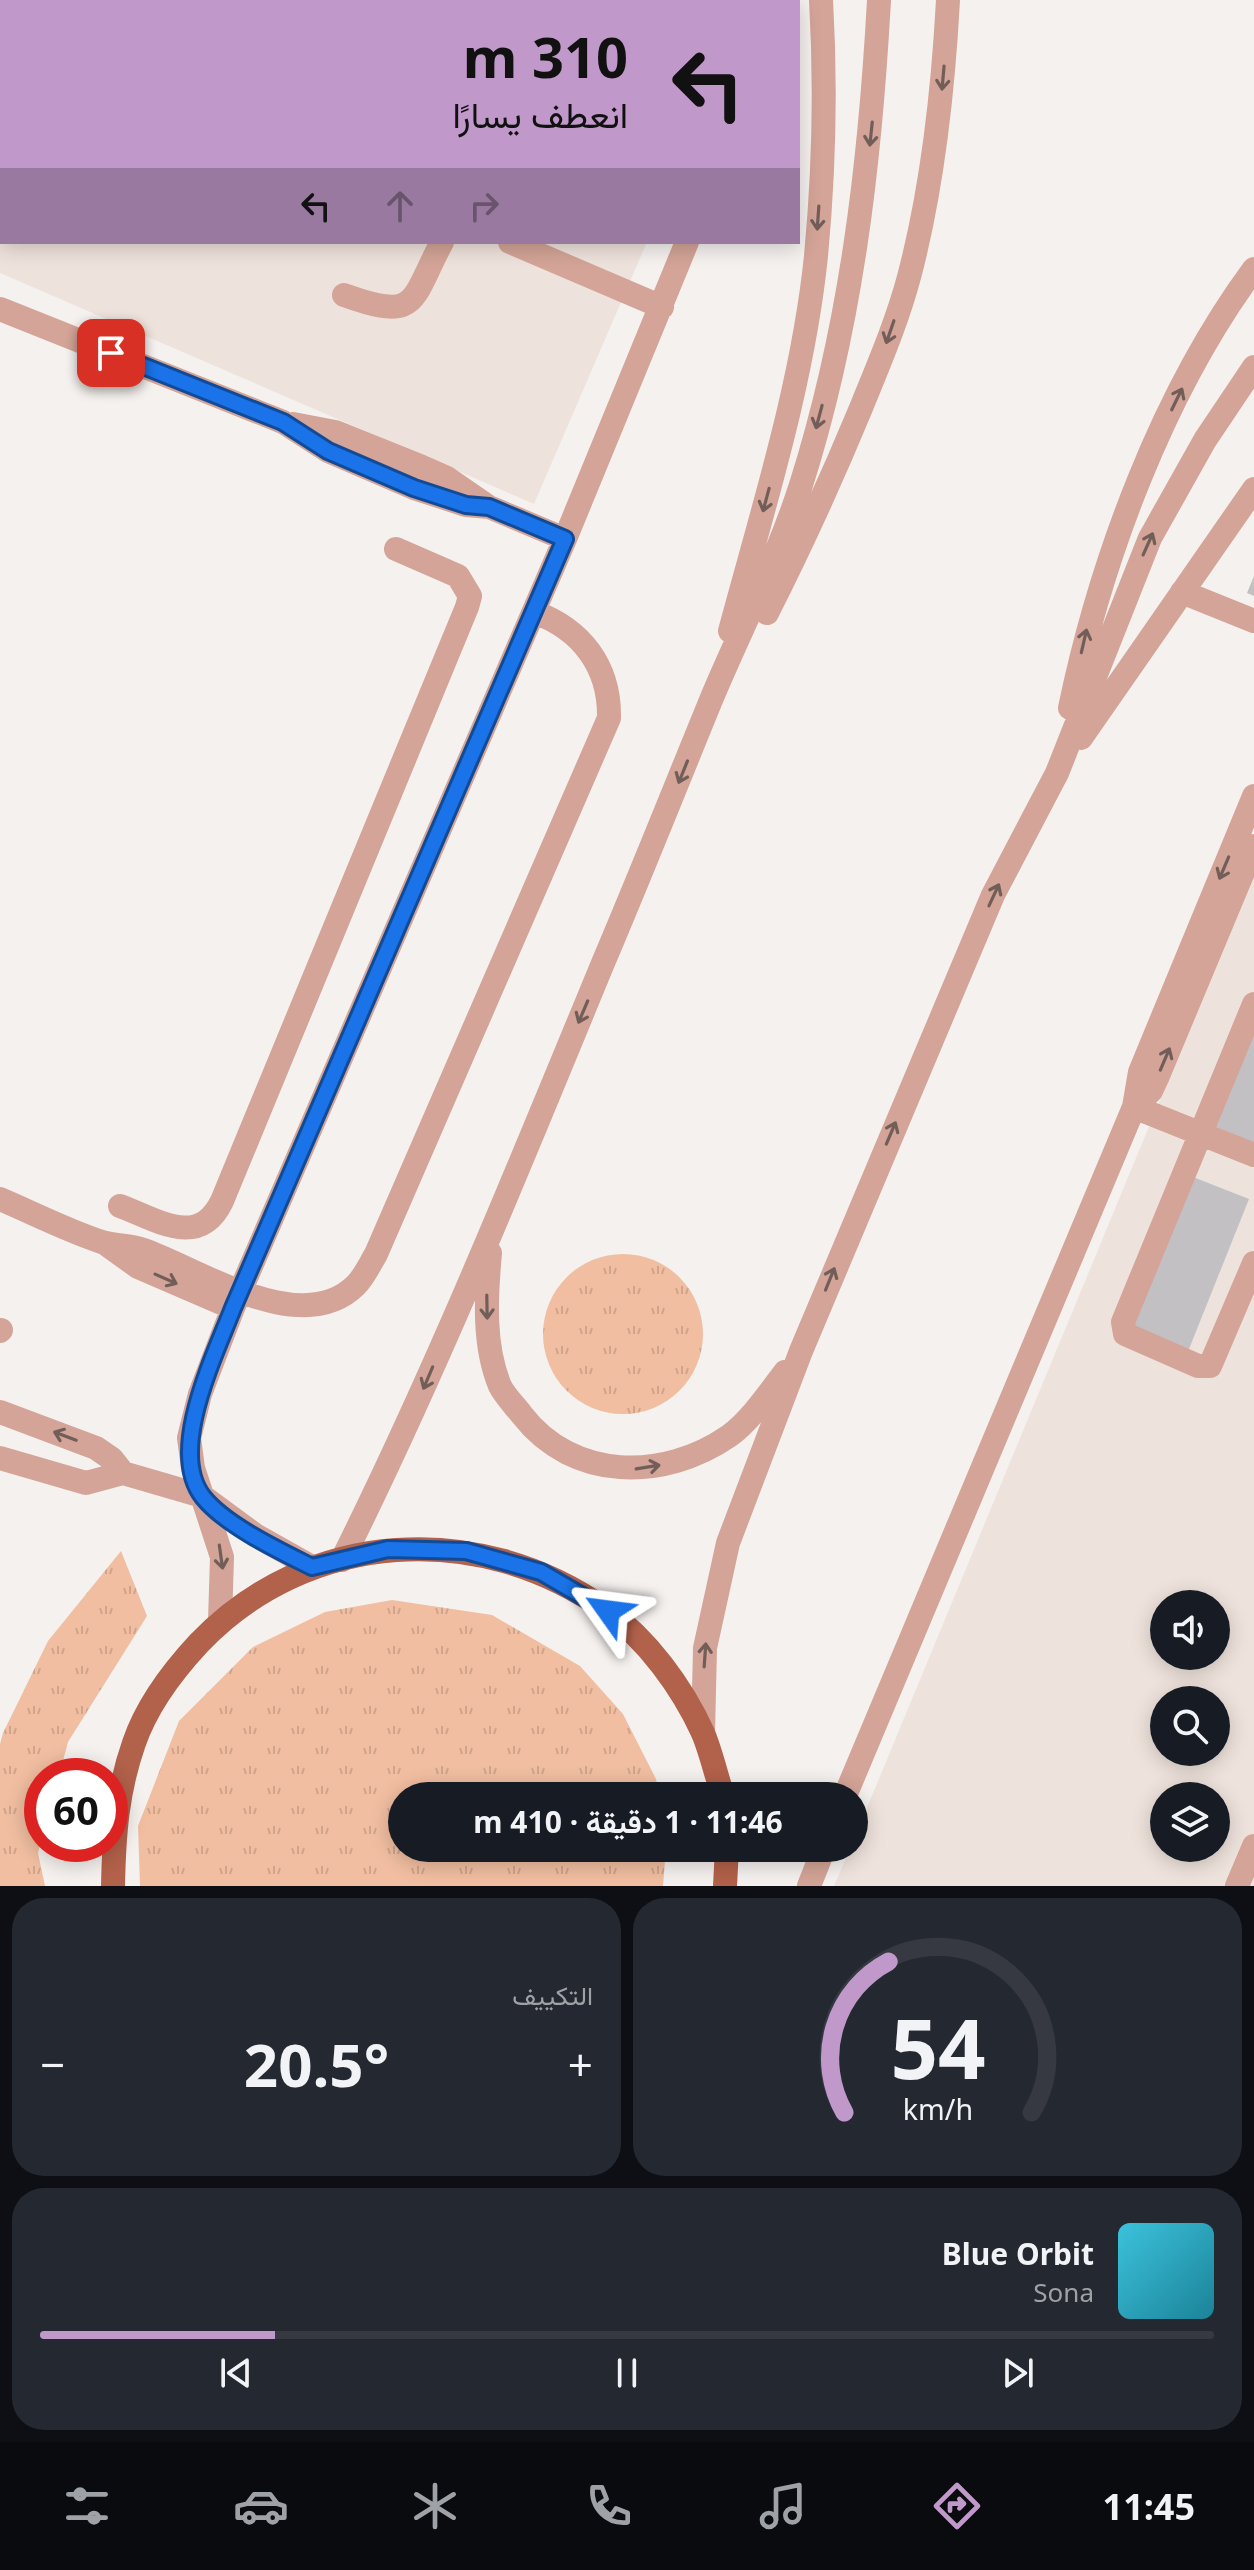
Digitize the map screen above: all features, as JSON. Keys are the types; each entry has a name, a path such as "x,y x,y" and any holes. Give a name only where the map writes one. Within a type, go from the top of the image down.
{"main road":[{"path":"113,1886 115,1813 134,1741 168,1676 220,1621 264,1590 312,1567 388,1549 466,1551 541,1572 608,1611 663,1665 703,1733 719,1782"},
{"path":"725,1886 726,1862"}],"lane":[{"path":"711,699 773,472 795,378 815,258 823,144 821,0"},
{"path":"342,1560 406,1431 711,699 762,589 800,486 844,317 862,214 873,112 879,0"},
{"path":"711,699 764,619 796,557 880,361 909,279 930,181 943,77 948,0"},
{"path":"344,295 382,309 405,305 415,297 441,244"},
{"path":"515,244 662,307"},
{"path":"220,1621 222,1557 193,1468 189,1438 200,1394 236,1300 534,612 686,244"},
{"path":"1057,773 1086,631 1132,501 1178,396 1237,292 1254,269"},
{"path":"0,309 283,422 328,451 414,488 466,505 489,507 565,539"},
{"path":"703,1733 705,1648 728,1543 801,1351 993,895 1057,773 1150,538 1205,440 1254,367"},
{"path":"1057,773 1254,489"},
{"path":"120,1206 185,1229 208,1221 222,1201 470,596 466,584 458,576 396,549"},
{"path":"1182,592 1254,621"},
{"path":"0,1199 104,1242 145,1250 236,1300 302,1305 333,1300 357,1285 376,1254 609,718 604,680 583,642 570,628 534,612"},
{"path":"851,1782 1134,1107 1140,1072 1254,796"},
{"path":"1134,1107 1151,1091 1157,1078 1254,846"},
{"path":"1254,1004 1123,1322 1125,1334 1198,1366 1210,1366 1254,1263"},
{"path":"1134,1107 1254,1155"},
{"path":"492,1229 487,1284 488,1339 501,1387 533,1430 578,1460 632,1470 685,1461 731,1435 801,1351"},
{"path":"0,1412 96,1448 123,1473 202,1496 255,1535 312,1567"},
{"path":"0,1458 86,1483 123,1473"},
{"path":"1237,1886 1254,1846"},
{"path":"809,1886 818,1862"}],"shaded area":[{"path":"0,244 646,244 534,504 0,273"},
{"path":"1254,873 1254,1886 834,1886 844,1862 868,1862 868,1805"}],"green space":[{"path":"623,1254 654,1260 680,1277 697,1303 703,1334 697,1365 680,1391 654,1408 623,1414 592,1408 566,1391 549,1365 543,1334 549,1303 566,1277 592,1260"},
{"path":"121,1551 147,1616 68,1742 64,1758 24,1758 24,1862 40,1862 45,1886 0,1886 0,1744 48,1641"},
{"path":"392,1600 492,1615 580,1666 623,1714 656,1779 657,1782 388,1782 388,1862 665,1862 663,1886 140,1886 138,1826 179,1721 253,1647 325,1612"}],"building":[{"path":"1254,576 1254,596 1247,593"},
{"path":"1254,1023 1254,1143 1212,1125"},
{"path":"1188,1175 1249,1199 1187,1354 1126,1329"}],"route":[{"path":"111,353 283,422 328,451 414,488 466,505 489,507 565,539 233,1308 200,1394 189,1438 193,1468 202,1496 255,1535 312,1567 388,1549 466,1551 541,1572 608,1611"}]}
